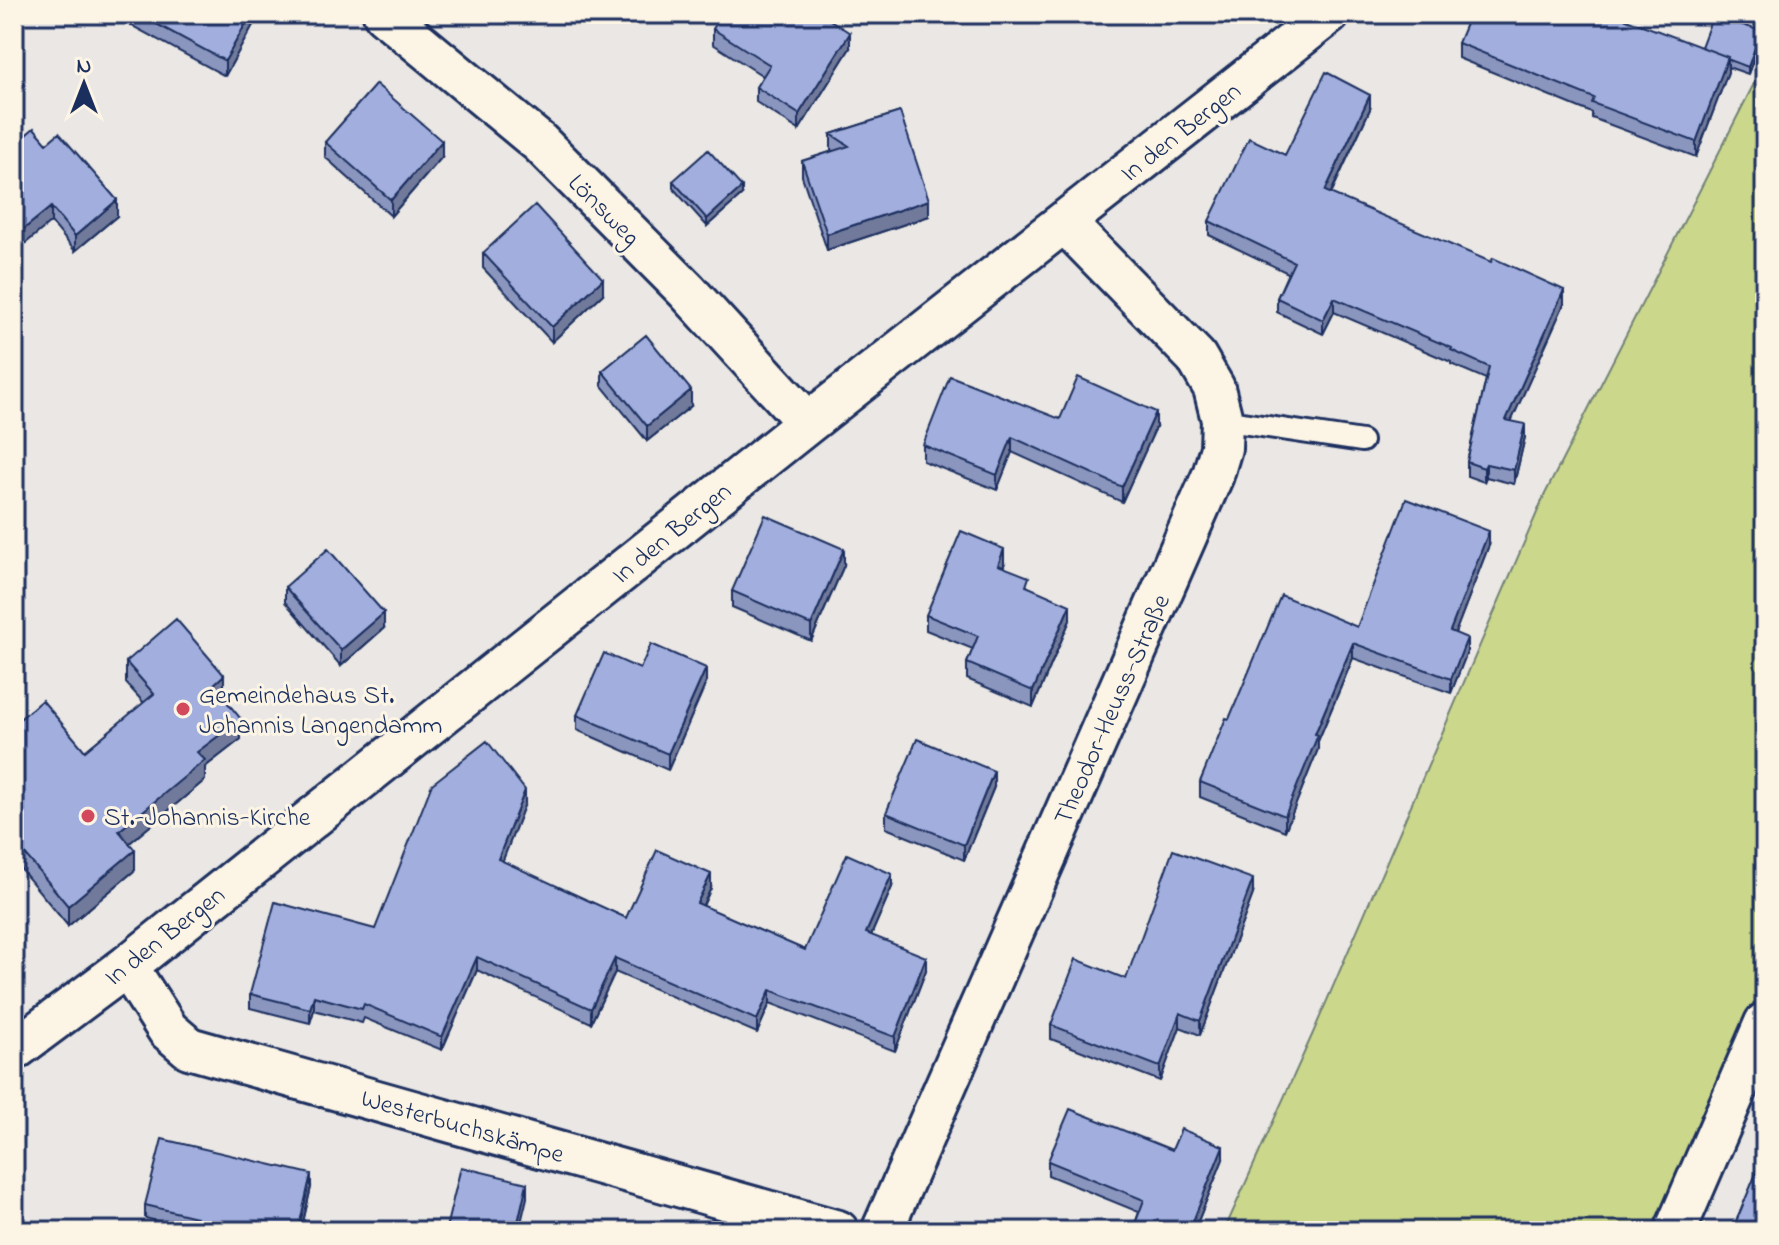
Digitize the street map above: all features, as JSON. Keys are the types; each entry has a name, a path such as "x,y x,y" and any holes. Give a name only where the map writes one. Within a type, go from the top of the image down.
{"street":[{"name":"Lönsweg","path":"384,14 540,143 687,291 808,423"},
{"name":"In den Bergen","path":"21,1036 127,966 808,423 1329,14"},
{"name":"Theodor-Heuss-Straße","path":"882,1231 1213,475 1221,448 1222,420 1214,388 1196,357 1064,222"},
{"name":"Westerbuchskämpe","path":"127,966 168,1030 189,1048 838,1231"},
{"path":"1675,1231 1765,1023"}],"lane":[{"path":"1222,420 1362,441"}],"green space":[{"path":"1765,62 1765,1023 1675,1231 1224,1231 1313,1033 1545,494"}],"building":[{"path":"138,14 251,14 225,61"},
{"path":"722,14 821,14 850,33 799,114 756,87 770,65 713,29"},
{"path":"1470,14 1613,14 1728,57 1696,142 1592,103 1594,98 1458,43"},
{"path":"1713,15 1761,31 1748,67 1701,47"},
{"path":"1326,72 1370,95 1325,191 1564,290 1506,420 1525,424 1514,470 1486,464 1484,468 1467,462 1489,367 1334,298 1323,320 1277,298 1294,262 1209,221 1249,138 1285,155"},
{"path":"376,84 442,141 391,200 325,142"},
{"path":"900,112 929,200 827,234 802,161 849,146 831,134"},
{"path":"34,128 47,143 59,133 117,200 75,236 51,207 14,237 14,145"},
{"path":"708,150 742,187 707,219 673,181"},
{"path":"535,205 603,279 552,327 483,253"},
{"path":"646,335 691,390 647,426 602,371"},
{"path":"950,376 1060,419 1078,377 1156,412 1122,487 1012,437 997,475 923,445"},
{"path":"1406,499 1489,531 1450,631 1467,638 1451,679 1353,643 1285,816 1200,782 1281,595 1357,627"},
{"path":"765,515 844,549 811,625 732,591"},
{"path":"961,531 1004,549 998,565 1029,577 1026,586 1070,605 1033,691 967,663 978,636 926,615"},
{"path":"328,549 384,613 341,650 285,587"},
{"name":"St.-Johannis-Kirche","path":"176,619 224,675 213,685 241,719 197,752 205,760 119,831 135,850 68,906 14,841 14,724 42,700 85,751 154,694 126,662"},
{"path":"651,644 706,668 668,754 577,715 604,653 640,669"},
{"path":"917,739 994,771 964,845 886,813"},
{"path":"487,741 525,790 498,859 626,918 657,850 711,874 697,903 805,950 847,854 892,874 866,933 926,957 895,1037 770,990 757,1020 615,958 591,1009 477,957 442,1037 364,1004 362,1009 314,996 310,1009 250,994 275,902 375,929 432,784"},
{"path":"1173,850 1253,879 1200,1021 1180,1013 1160,1067 1051,1025 1076,959 1126,979"},
{"path":"1070,1109 1172,1150 1181,1129 1223,1146 1189,1231 1153,1231 1135,1224 1144,1200 1048,1161"},
{"path":"162,1139 311,1174 298,1231 192,1231 196,1217 145,1205"},
{"path":"1765,1152 1765,1231 1732,1231"},
{"path":"461,1167 527,1183 516,1231 458,1231 446,1228"}],"place":[{"name":"Gemeindehaus St. Johannis Langendamm","path":"183,709"},
{"name":"St.-Johannis-Kirche","path":"88,816"}]}
